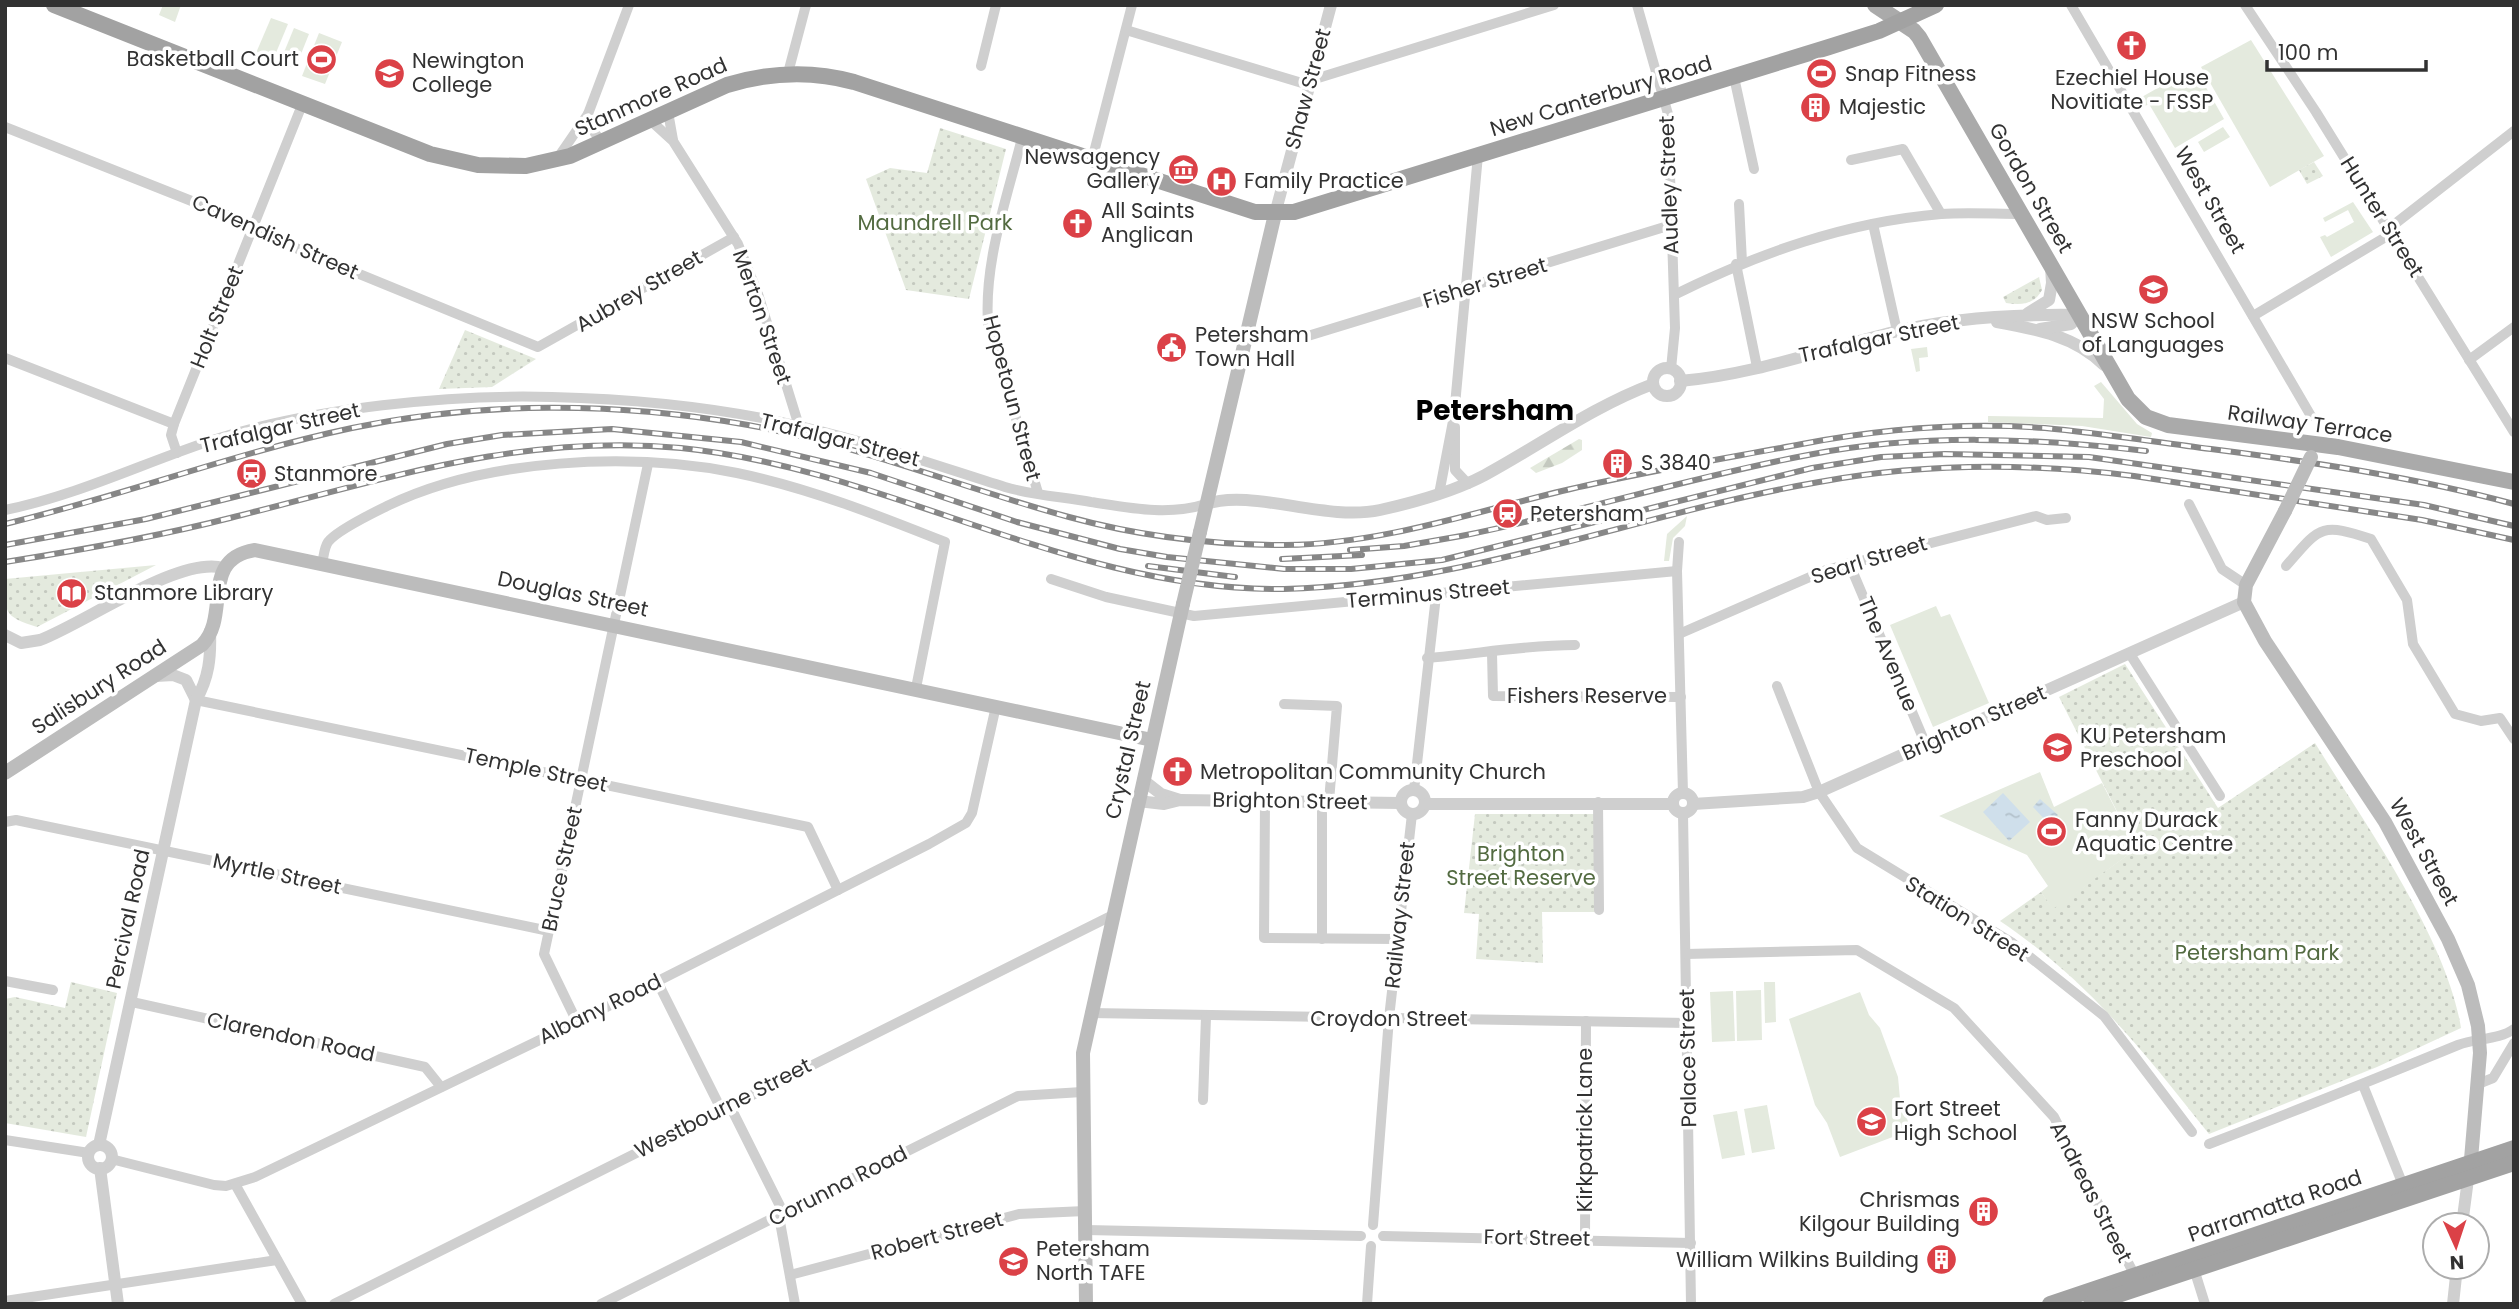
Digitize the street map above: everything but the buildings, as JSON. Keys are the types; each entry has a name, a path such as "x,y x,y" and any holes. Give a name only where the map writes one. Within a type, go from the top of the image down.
{"highway":[{"name":"Stanmore Road","path":"54,5 302,105 430,154 463,163 508,167 557,159 602,142 727,85 788,73 838,78 1255,212 1275,214"},
{"name":"New Canterbury Road","path":"1275,214 1294,212 1734,77 1900,22 1936,5"},
{"name":"Parramatta Road","path":"2091,1304 2469,1171 2514,1148"},
{"name":"Parramatta Road","path":"2050,1304 2403,1185 2514,1163"}],"main road":[{"name":"Gordon Street","path":"1875,5 1914,31 1923,44 2118,381"},
{"name":"Crystal Street","path":"1086,1304 1083,1053 1206,503 1275,214"},
{"name":"Railway Terrace","path":"2118,381 2139,411 2155,422 2514,482"},
{"path":"2244,602 2246,585 2285,511 2312,450"},
{"name":"Douglas Street","path":"223,568 239,554 255,550 1152,740"},
{"name":"Percival Road","path":"210,631 223,568"},
{"name":"West Street","path":"2244,602 2264,641 2351,767 2399,846 2468,985 2479,1037 2478,1084 2469,1171"},
{"name":"Salisbury Road","path":"5,773 202,645 210,631"}],"street":[{"path":"557,159 588,114 629,5"},
{"path":"788,73 806,5"},
{"path":"981,66 996,5"},
{"path":"1092,160 1132,5"},
{"name":"Shaw Street","path":"1275,214 1308,82 1331,5"},
{"path":"1126,30 1302,83 1554,5"},
{"name":"Audley Street","path":"1637,5 1668,114 1674,295 1671,369"},
{"name":"West Street","path":"2071,5 2311,416"},
{"name":"Hunter Street","path":"2245,5 2303,91 2514,432"},
{"path":"1734,77 1754,169"},
{"name":"Holt Street","path":"177,453 171,435 174,424 302,105"},
{"name":"Merton Street","path":"668,112 673,141"},
{"path":"588,114 590,127 602,142"},
{"name":"Merton Street","path":"650,120 673,141 734,237 758,294 799,425"},
{"name":"Cavendish Street","path":"5,127 242,221 533,346 544,346"},
{"path":"2253,316 2384,238 2514,131"},
{"name":"Hopetoun Street","path":"1022,138 993,254 987,316 1038,493"},
{"path":"1851,160 1903,149 1941,214"},
{"path":"1439,494 1454,416 1478,155"},
{"path":"1739,204 1739,263 1757,367"},
{"path":"1674,295 1739,263 1808,239 1873,224 1941,214 2022,214"},
{"path":"1873,224 1897,331"},
{"name":"Fisher Street","path":"1298,339 1671,225"},
{"name":"Aubrey Street","path":"544,346 734,237"},
{"path":"2020,314 2037,309 2049,300 2052,283 2050,264"},
{"name":"Trafalgar Street","path":"1680,382 1757,367 1897,331 2020,314 2080,315"},
{"path":"2036,329 2071,324 2080,315"},
{"path":"1982,319 2036,329 2080,345 2118,381"},
{"path":"2469,360 2514,327"},
{"path":"5,358 174,424"},
{"path":"1671,369 1680,382 1678,389 1668,396 1657,391 1653,384 1657,373 1671,369"},
{"name":"Trafalgar Street","path":"5,510 68,494 223,437 316,417 415,403 555,397 660,406 799,425 898,452 1007,488 1038,493 1165,511 1231,499 1302,509 1362,513 1468,484 1585,414 1653,384"},
{"path":"1454,416 1455,470 1468,484"},
{"path":"322,563 330,540 407,496 489,473 568,463 648,464 738,473 843,502 945,542 916,688"},
{"name":"Bruce Street","path":"577,1022 544,954 648,464"},
{"path":"2189,504 2222,569 2246,585"},
{"name":"Searl Street","path":"1679,634 1849,563 2036,516 2047,520 2066,518"},
{"path":"2286,566 2312,537 2322,530 2343,530 2371,539 2407,600 2413,644 2455,714 2480,721 2500,718 2514,739"},
{"path":"1679,542 1677,571 1683,793"},
{"name":"The Avenue","path":"1849,563 1926,745"},
{"name":"Douglas Street","path":"5,635 21,643 40,640 175,574 208,565 223,568"},
{"name":"Terminus Street","path":"1051,579 1212,615 1356,600 1436,596 1677,571"},
{"path":"1414,790 1436,596"},
{"name":"Brighton Street","path":"1693,804 1803,797 1819,793 2244,602"},
{"name":"Percival Road","path":"94,1149 132,1002 195,701 204,686 210,661 210,631"},
{"path":"1427,658 1493,653 1544,645 1575,645"},
{"name":"Fishers Reserve","path":"1493,653 1493,696 1681,697"},
{"path":"2130,654 2220,796"},
{"path":"156,676 173,675 186,680 195,701"},
{"name":"Station Street","path":"1777,686 1819,793 1857,848 2011,942 2105,1016 2192,1132"},
{"name":"Temple Street","path":"195,701 808,827 838,890"},
{"path":"1284,704 1338,706 1325,801 1322,939"},
{"name":"Albany Road","path":"111,1159 214,1185 235,1184 310,1152 577,1022 838,890 966,824 972,813 996,706"},
{"name":"Brighton Street","path":"1143,780 1155,791 1180,800"},
{"path":"1414,790 1421,793 1424,804 1419,813 1412,814 1403,809 1401,803 1405,794 1414,790"},
{"path":"1683,793 1689,795 1693,804 1689,811 1683,813 1677,811 1673,804 1677,795 1683,793"},
{"name":"Brighton Street","path":"1138,801 1164,804 1180,800 1401,803"},
{"path":"1265,801 1264,938 1397,939"},
{"path":"1598,802 1599,910"},
{"path":"1424,804 1673,804"},
{"name":"Palace Street","path":"1683,813 1691,1304"},
{"name":"Railway Street","path":"1373,1225 1389,1018 1412,814"},
{"name":"Myrtle Street","path":"5,822 16,820 549,931"},
{"name":"Westbourne Street","path":"334,1304 1113,915"},
{"name":"Andreas Street","path":"1686,954 1857,950 1954,1008 2054,1117 2135,1276"},
{"path":"5,981 53,990"},
{"path":"657,981 718,1103 733,1112 781,1208 795,1304"},
{"name":"Clarendon Road","path":"132,1002 425,1067 441,1087"},
{"name":"Croydon Street","path":"1090,1013 1688,1023"},
{"path":"1203,1100 1206,1017"},
{"name":"Kirkpatrick Lane","path":"1585,1239 1586,1021"},
{"path":"2209,1144 2479,1037 2502,1035 2514,1029"},
{"path":"2478,1084 2493,1077 2514,1042"},
{"path":"2363,1085 2403,1185"},
{"name":"Corunna Road","path":"601,1304 1018,1096 1082,1092"},
{"path":"5,1140 108,1149 111,1159 107,1166 100,1168 90,1163 94,1149"},
{"path":"100,1168 118,1304"},
{"path":"2464,1211 2469,1171"},
{"path":"235,1184 302,1304"},
{"name":"Robert Street","path":"790,1275 1019,1214 1085,1211"},
{"path":"1373,1225 1382,1230 1383,1236 1378,1245 1371,1246 1363,1242 1362,1236 1366,1226 1373,1225"},
{"path":"1086,1230 1362,1236"},
{"name":"Fort Street","path":"1383,1236 1691,1243"},
{"path":"1367,1304 1371,1246"},
{"path":"5,1301 277,1260"},
{"path":"2194,1269 2205,1304"},
{"path":"2453,1304 2455,1281"}],"green space":[{"path":"163,5 181,5 175,22 159,15"},
{"path":"271,18 288,24 273,60 256,53"},
{"path":"294,28 309,34 295,69 280,62"},
{"name":"Basketball Court","path":"319,33 342,42 325,84 302,76"},
{"path":"2251,40 2324,156 2270,187 2201,67"},
{"path":"2199,75 2224,119 2175,148 2149,104 2145,106 2140,98 2179,76 2184,84"},
{"path":"2223,127 2230,137 2204,152 2198,142"},
{"name":"Maundrell Park","path":"940,128 1006,149 969,299 906,290 866,179 890,168 927,173"},
{"path":"2314,162 2323,176 2307,184 2299,170"},
{"path":"2353,202 2373,232 2331,257 2320,237 2327,237 2354,222 2348,210 2325,222 2323,218"},
{"path":"2039,277 2042,290 2035,299 2022,304 2006,303 2003,297"},
{"path":"465,330 536,359 492,387 439,389"},
{"path":"1927,347 1928,357 1919,358 1920,371 1916,372 1911,349"},
{"path":"2101,382 2137,424 2152,433 2151,437 2082,426 1988,422 1988,416 2103,418 2104,399 2094,386"},
{"path":"1579,439 1582,440 1582,450 1562,463 1536,473 1530,468"},
{"path":"1687,516 1685,526 1673,538 1669,561 1664,561 1667,534"},
{"path":"156,565 37,627 12,616 6,606 5,579"},
{"path":"1936,606 1941,617 1950,614 1989,703 1933,727 1890,625"},
{"name":"Petersham Park","path":"2125,664 2218,808 2315,743 2379,844 2421,919 2453,993 2461,1028 2377,1067 2209,1134 2137,1046 2088,993 2032,944 2000,921 2041,892 2053,909 2136,849 2059,697"},
{"name":"Fanny Durack Aquatic Centre","path":"2040,772 2054,807 2102,783 2136,849 2053,910 2041,892 2048,886 2027,855 1939,816"},
{"name":"Brighton Street Reserve","path":"1475,814 1594,814 1595,912 1542,912 1543,963 1476,959 1479,914 1464,913"},
{"path":"71,982 117,993 86,1137 5,1123 5,999 15,997 65,1008"},
{"path":"1764,982 1775,982 1776,1022 1765,1023"},
{"path":"1761,990 1762,1040 1737,1041 1736,991"},
{"path":"1733,991 1735,1041 1712,1042 1710,992"},
{"path":"1860,992 1869,1015 1880,1028 1898,1077 1900,1099 1911,1130 1840,1157 1827,1123 1815,1105 1789,1019"},
{"path":"1767,1105 1775,1149 1752,1153 1744,1109"},
{"path":"1737,1111 1745,1155 1722,1159 1713,1115"}],"water":[{"path":"2003,793 2030,822 2009,841 1983,812"},
{"path":"2040,799 2058,815 2048,823 2033,807"}],"railway":[{"path":"5,524 264,450 352,428 450,413 550,408 650,412 748,425 830,444 1095,524 1176,538 1231,543 1285,545 1356,539 1425,526 1562,491 1682,466 1862,434 1953,426 2045,428 2249,454 2401,478 2514,504"},
{"path":"5,545 146,519 447,444 502,435 612,429 741,442 871,473 1017,522 1120,549 1167,557 1284,569 1351,569 1442,560 1812,468 1881,457 1945,454 2089,457 2424,505 2514,526"},
{"path":"1350,550 1404,546 1461,536 1764,464 1850,448 1892,443 1977,440 2061,443 2146,451"},
{"path":"5,562 174,531 453,463 564,447 622,445 681,448 758,460 833,479 1055,551 1130,571 1206,585 1284,589 1352,585 1420,575 1487,562 1752,495 1858,476 1937,468 2016,467 2134,476 2422,520 2514,540"},
{"path":"1282,559 1362,555"},
{"path":"1148,566 1235,577"}],"place":[{"name":"Ezechiel House Novitiate - FSSP","path":"2132,46"},
{"name":"Basketball Court","path":"322,59"},
{"name":"Newington College","path":"389,73"},
{"name":"Snap Fitness","path":"1822,74"},
{"name":"Majestic","path":"1816,107"},
{"name":"Newsagency Gallery","path":"1183,169"},
{"name":"Family Practice","path":"1221,181"},
{"name":"All Saints Anglican","path":"1078,223"},
{"name":"NSW School of Languages","path":"2153,289"},
{"name":"Petersham Town Hall","path":"1172,347"},
{"name":"S 3840","path":"1618,463"},
{"name":"Stanmore","path":"251,474"},
{"name":"Petersham","path":"1507,514"},
{"name":"Stanmore Library","path":"71,593"},
{"name":"KU Petersham Preschool","path":"2057,748"},
{"name":"Metropolitan Community Church","path":"1177,772"},
{"name":"Fanny Durack Aquatic Centre","path":"2052,832"},
{"name":"Fort Street High School","path":"1871,1121"},
{"name":"Chrismas Kilgour Building","path":"1983,1212"},
{"name":"William Wilkins Building","path":"1942,1260"},
{"name":"Petersham North TAFE","path":"1013,1261"}],"district":[{"name":"Petersham","path":"1495,410"}]}
